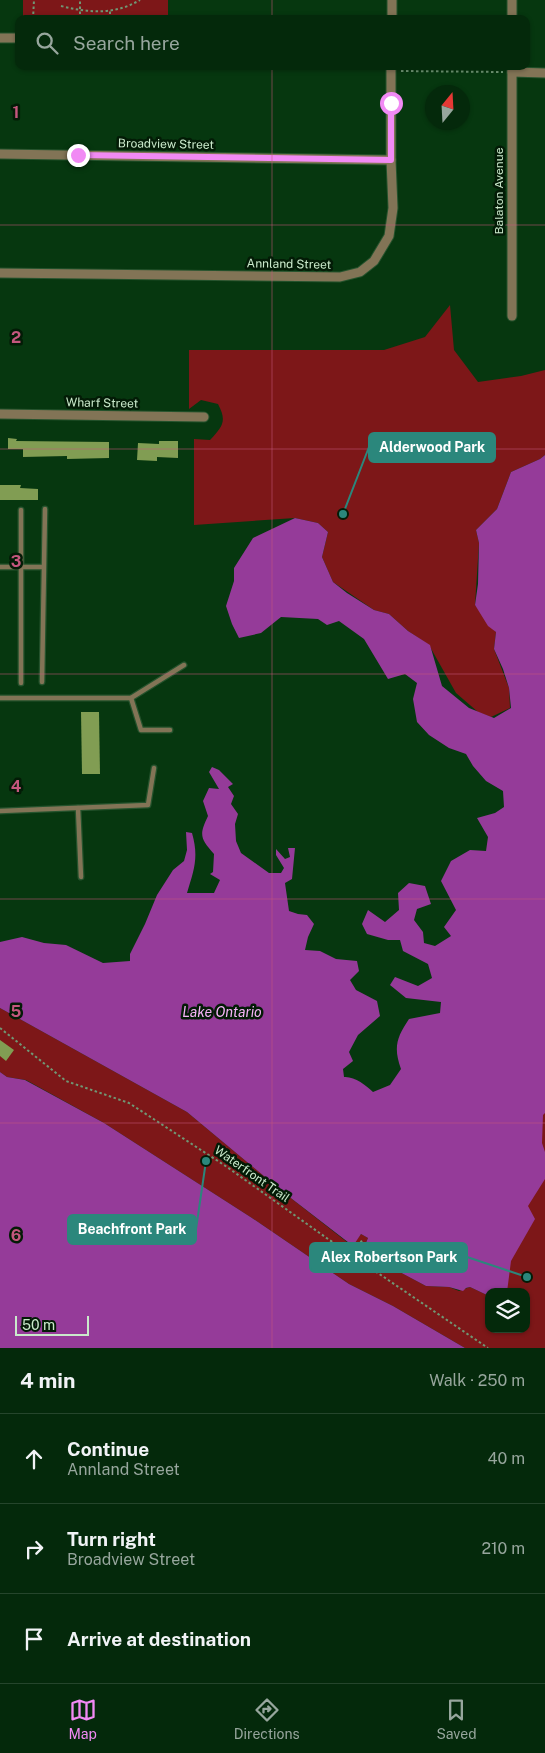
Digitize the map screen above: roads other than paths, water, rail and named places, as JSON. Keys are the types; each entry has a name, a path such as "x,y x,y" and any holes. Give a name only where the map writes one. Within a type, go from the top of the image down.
{"street":[{"path":"392,0 392,15"},
{"path":"512,0 512,15"},
{"path":"0,38 15,38"},
{"name":"Annland Street","path":"0,273 340,277 360,272 374,261 389,236 393,208 391,70"},
{"name":"Balaton Avenue","path":"512,70 512,316"},
{"path":"520,70 545,73"},
{"name":"Broadview Street","path":"0,154 391,160"},
{"name":"Wharf Street","path":"0,414 204,417"}],"lane":[{"path":"42,682 44,509"},
{"path":"21,510 21,683"},
{"path":"0,567 43,567"},
{"path":"0,698 131,698 184,665"},
{"path":"131,698 141,730 170,730"},
{"path":"0,812 148,805 154,768"},
{"path":"78,808 81,877"}],"water":[{"name":"Lake Ontario","path":"545,455 545,1113 543,1115 542,1143 545,1152 545,1179 528,1206 535,1219 511,1261 508,1288 485,1288 485,1294 470,1287 463,1291 449,1287 426,1286 362,1252 368,1238 361,1234 353,1246 283,1192 187,1112 0,1008 0,942 22,937 44,943 66,945 103,963 130,961 130,954 157,895 173,870 184,861 187,850 186,832 192,833 195,849 194,870 187,893 214,893 220,880 210,874 213,872 214,854 202,836 208,816 203,801 209,788 219,789 209,772 212,767 219,770 233,784 228,787 234,796 231,804 238,814 235,824 236,841 241,853 269,873 281,873 284,868 276,855 276,849 285,859 290,857 288,848 295,848 292,879 285,883 289,911 307,915 314,924 305,950 320,951 336,959 357,961 359,971 350,980 356,990 377,1001 380,1016 358,1035 349,1052 353,1061 343,1069 344,1077 356,1079 373,1092 390,1085 401,1069 397,1048 399,1037 405,1025 409,1019 440,1013 441,1002 406,998 390,985 395,977 418,986 432,978 428,964 403,951 400,940 388,940 367,934 362,924 368,910 385,922 399,910 398,893 409,883 425,886 431,904 417,909 414,920 423,932 424,943 435,946 451,936 444,927 456,910 441,881 451,861 470,850 486,851 488,837 477,818 495,813 504,807 503,791 486,781 473,766 466,754 449,748 429,735 417,722 413,699 417,683 405,674 388,679 364,639 339,621 327,625 318,619 281,617 261,633 239,638 226,606 234,581 234,568 253,538 295,518 318,523 328,532 322,557 333,582 374,610 389,614 408,631 430,645 442,686 469,708 494,718 511,708 509,688 494,649 496,632 488,626 475,605 478,584 479,543 476,530 497,509 511,472"},
{"path":"0,1072 7,1077 25,1080 104,1123 252,1218 349,1284 393,1306 465,1348 0,1348"}],"place":[{"name":"Alderwood Park","path":"343,514"},
{"name":"Beachfront Park","path":"206,1161"},
{"name":"Alex Robertson Park","path":"527,1277"}]}
